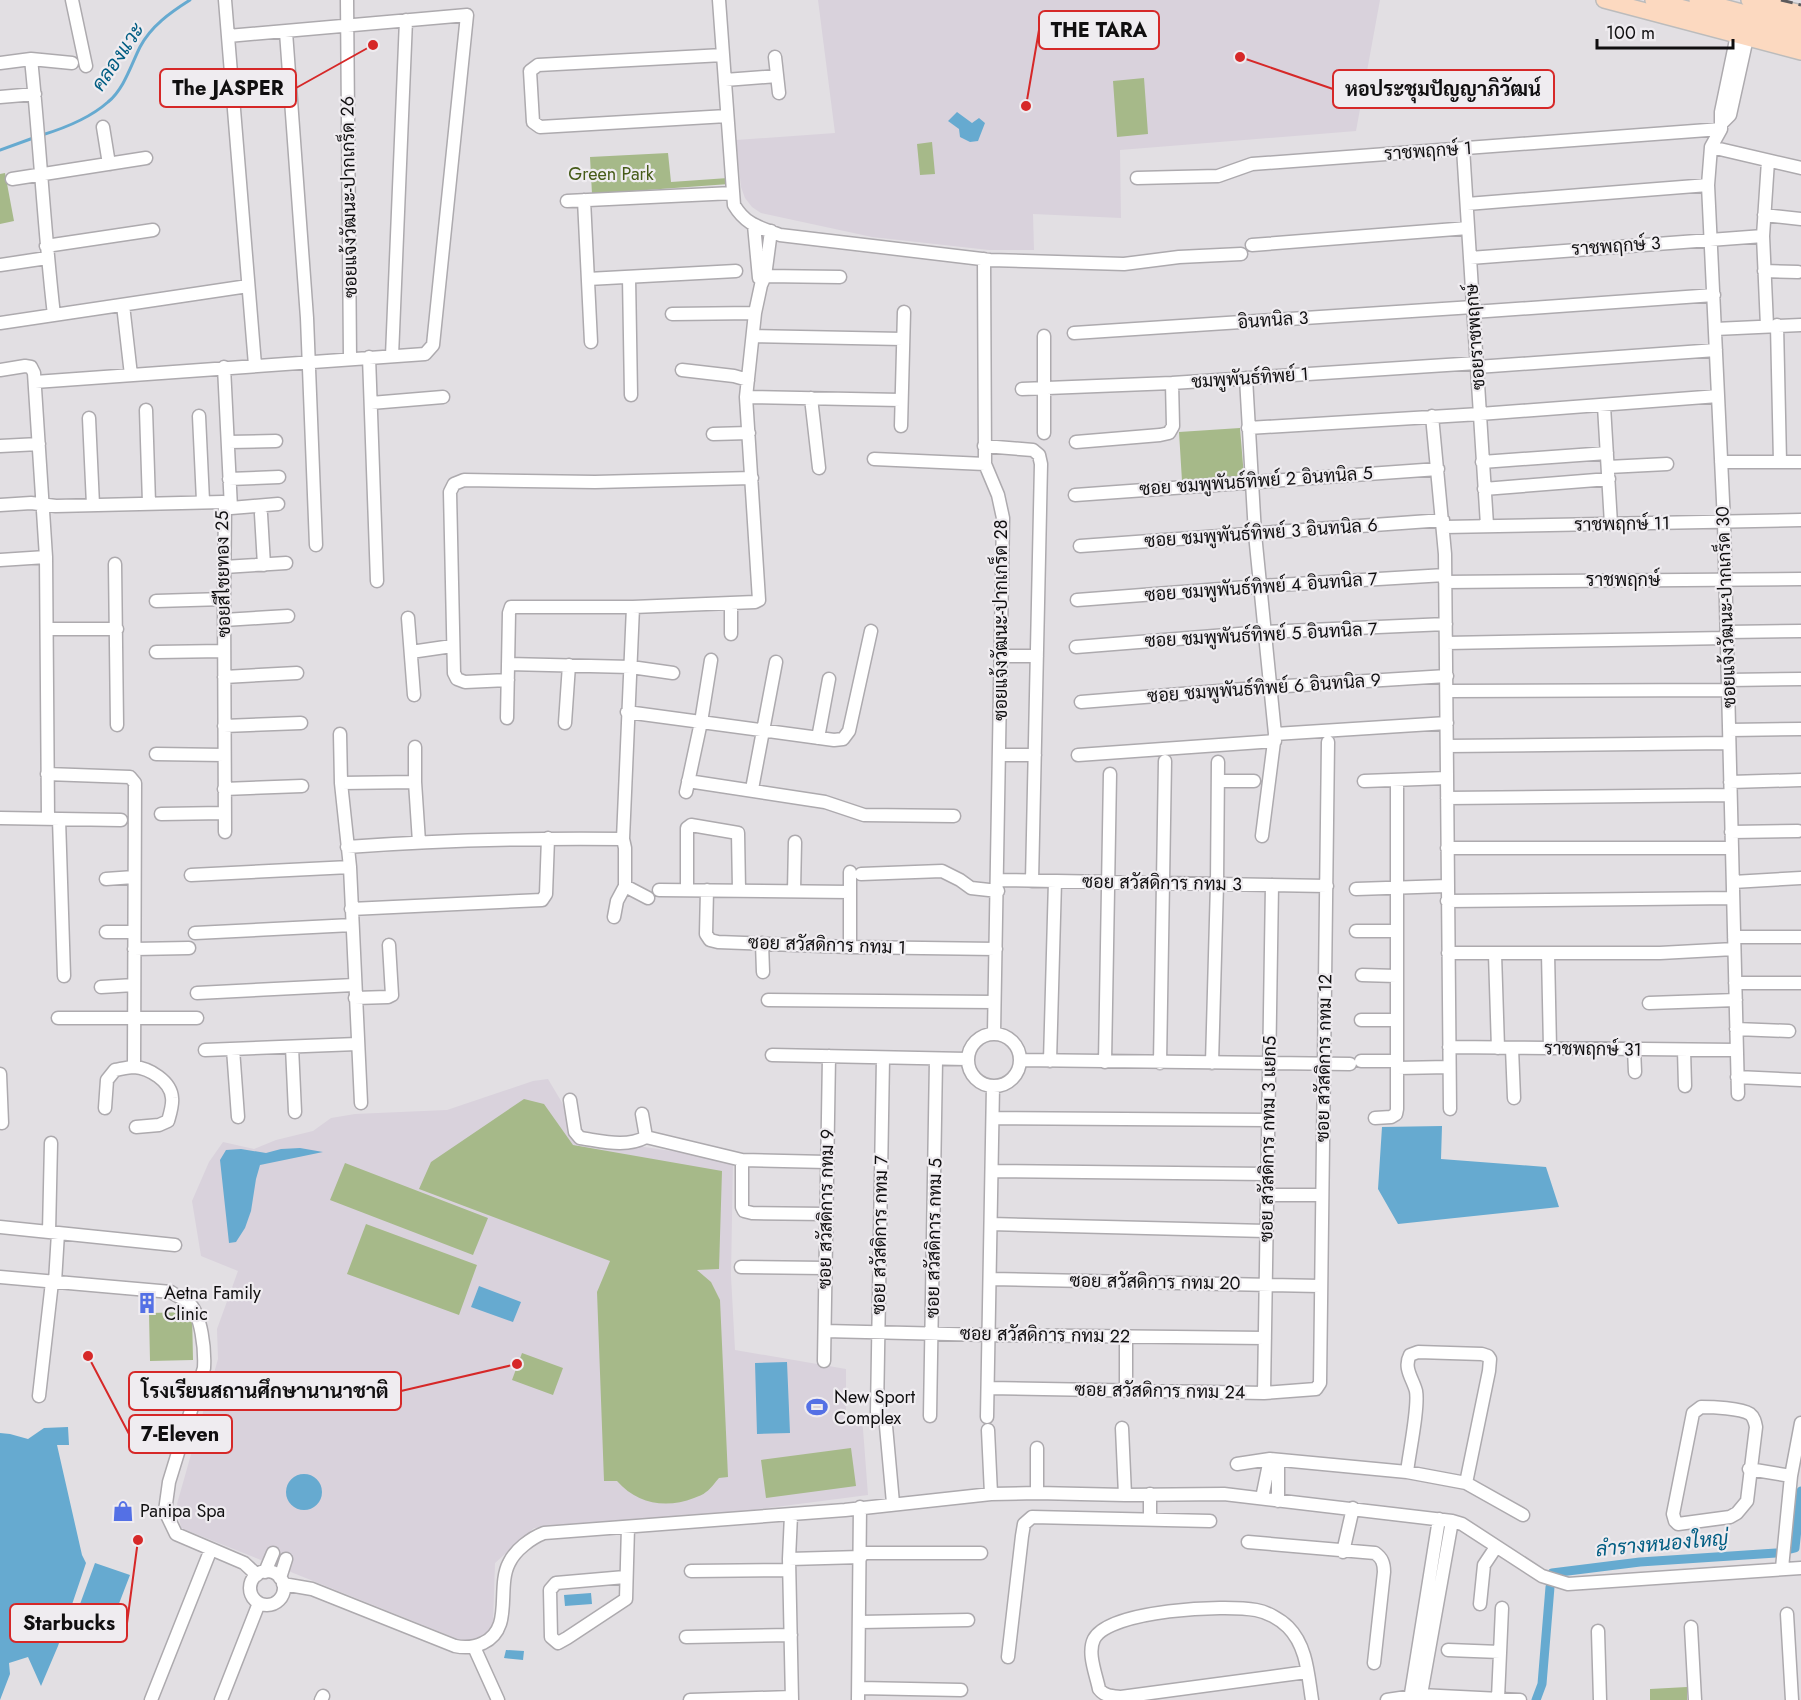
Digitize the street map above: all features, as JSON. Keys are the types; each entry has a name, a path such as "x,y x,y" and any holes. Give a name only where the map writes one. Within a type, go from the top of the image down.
{"main road":[{"path":"1604,0 1801,52"},
{"path":"1653,0 1801,39"},
{"path":"1697,0 1801,28"},
{"path":"1749,0 1801,13"}],"street":[{"path":"72,0 86,66"},
{"path":"225,0 255,365"},
{"name":"ซอยแจ้งวัฒนะ-ปากเกร็ด 26","path":"347,0 350,358"},
{"path":"719,0 734,205 741,217 754,225 780,235 984,260 1124,264 1179,257 1241,254"},
{"path":"35,382 425,354 433,345 467,15 228,36"},
{"path":"392,356 406,20"},
{"path":"286,32 308,361 316,545"},
{"name":"ซอยแจ้งวัฒนะ-ปากเกร็ด 30","path":"1738,1094 1724,522 1708,185 1711,147 1721,126 1730,115 1742,36"},
{"path":"723,55 538,65 530,71 533,122 540,127 728,116"},
{"path":"775,57 778,93"},
{"path":"31,59 42,174 46,252 54,315"},
{"path":"0,63 31,59 72,63"},
{"path":"725,80 777,76"},
{"path":"0,97 35,94"},
{"name":"ราชพฤกษ์ 1","path":"1137,178 1218,176 1252,164 1721,126"},
{"path":"103,127 109,164"},
{"path":"1711,147 1801,168"},
{"name":"ซอยราชพฤกษ์","path":"1463,148 1487,525"},
{"path":"12,179 146,158"},
{"path":"1768,161 1763,236 1764,271 1772,325 1780,462"},
{"path":"1467,204 1708,185"},
{"path":"567,201 733,193"},
{"path":"584,200 591,342"},
{"path":"1764,215 1801,219"},
{"path":"754,225 763,280"},
{"path":"1252,245 1468,228"},
{"path":"0,265 46,252 153,230"},
{"path":"507,718 508,613 511,607 633,608 759,600 747,398 755,313 771,231"},
{"name":"ราชพฤกษ์ 3","path":"1470,258 1763,236"},
{"name":"ซอยแจ้งวัฒนะ-ปากเกร็ด 28","path":"984,260 985,464 998,495 1003,518 994,1033"},
{"path":"1764,271 1798,272"},
{"path":"588,279 736,272"},
{"path":"763,280 840,277"},
{"path":"629,278 631,395"},
{"path":"0,323 248,286"},
{"name":"อินทนิล 3","path":"1074,333 1714,295"},
{"path":"123,305 131,375"},
{"path":"901,426 904,312"},
{"path":"672,314 755,313"},
{"path":"1715,329 1801,325"},
{"path":"753,336 903,339"},
{"path":"1044,336 1044,433"},
{"name":"ชมพูพันธ์ทิพย์ 1","path":"1022,389 1172,383 1716,350"},
{"path":"369,357 377,581"},
{"path":"0,370 31,367 35,382 44,505 47,774 53,819 64,976"},
{"path":"224,367 231,508 278,504"},
{"path":"682,370 734,376 748,380"},
{"path":"1246,378 1255,534 1275,737 1262,836"},
{"path":"1076,442 1169,433 1173,426 1172,383"},
{"path":"1248,428 1604,406 1718,396"},
{"path":"370,402 442,398"},
{"path":"747,398 902,400"},
{"path":"811,399 819,468"},
{"path":"1604,406 1611,524"},
{"path":"146,410 149,503"},
{"path":"199,416 203,501"},
{"path":"1432,416 1443,524 1445,579 1450,1109"},
{"path":"89,418 93,505"},
{"path":"712,434 749,433"},
{"path":"228,442 276,441"},
{"path":"0,446 39,444"},
{"path":"984,446 1033,450 1039,455 1041,464 1032,881"},
{"path":"1482,462 1607,453"},
{"path":"874,459 985,464"},
{"path":"1721,462 1801,462"},
{"path":"1484,489 1667,464"},
{"name":"ซอย ชมพูพันธ์ทิพย์ 2 อินทนิล 5","path":"1075,495 1438,469"},
{"path":"230,479 279,477"},
{"path":"508,680 465,682 457,679 454,673 450,492 454,484 464,480 595,482 752,478"},
{"name":"ซอยสีไชยทอง 25","path":"0,504 93,505 223,502 225,506 225,832"},
{"path":"261,514 264,565"},
{"name":"ราชพฤกษ์ 11","path":"1443,524 1611,524 1801,520"},
{"name":"ซอย ชมพูพันธ์ทิพย์ 3 อินทนิล 6","path":"1080,546 1443,524"},
{"path":"0,560 45,558"},
{"path":"224,567 286,563"},
{"path":"115,564 117,725"},
{"name":"ราชพฤกษ์","path":"1445,579 1801,579"},
{"name":"ซอย ชมพูพันธ์ทิพย์ 4 อินทนิล 7","path":"1077,600 1260,586 1445,579"},
{"path":"156,601 224,598"},
{"path":"731,603 731,634"},
{"path":"614,917 617,901 625,886 626,848 623,839 633,608"},
{"path":"224,620 288,616"},
{"path":"408,618 414,695"},
{"name":"ซอย ชมพูพันธ์ทิพย์ 5 อินทนิล 7","path":"1076,647 1264,632 1446,624"},
{"path":"47,629 117,629"},
{"path":"1446,643 1801,631"},
{"path":"627,712 818,738 843,739 848,735 871,632"},
{"path":"411,652 452,646"},
{"path":"156,652 224,651"},
{"path":"1001,656 1037,656"},
{"path":"711,660 687,786 752,789 832,803 864,815 954,816"},
{"path":"752,789 776,662"},
{"path":"508,664 631,668 673,674"},
{"path":"565,723 569,665"},
{"path":"224,677 297,673"},
{"name":"ซอย ชมพูพันธ์ทิพย์ 6 อินทนิล 9","path":"1081,702 1447,676"},
{"path":"818,738 829,679"},
{"path":"1447,691 1728,685 1801,679"},
{"path":"224,726 301,723"},
{"path":"1078,756 1447,723"},
{"path":"1447,746 1729,736 1801,729"},
{"path":"340,734 341,783 350,867 361,1103"},
{"name":"ซอย สวัสดิการ กทม 12","path":"1321,1375 1320,1286 1328,742"},
{"path":"415,747 419,842"},
{"path":"156,754 224,755"},
{"path":"999,755 1035,755"},
{"path":"1160,1063 1165,761"},
{"path":"1212,1063 1218,762"},
{"path":"47,774 130,777 135,783 134,1067"},
{"path":"1105,1062 1110,774"},
{"path":"1364,782 1447,778"},
{"path":"1375,1118 1391,1117 1396,1114 1397,780"},
{"path":"1447,798 1730,788 1801,780"},
{"path":"1218,781 1254,782"},
{"path":"341,783 415,782"},
{"path":"224,789 302,786"},
{"path":"161,814 224,813"},
{"path":"0,818 121,820"},
{"path":"687,890 687,828 691,825 738,833 739,890"},
{"path":"1731,832 1798,831"},
{"path":"347,847 548,838 623,839"},
{"path":"351,909 542,900 546,894 548,838"},
{"path":"794,891 795,842"},
{"path":"1447,848 1732,848"},
{"path":"191,875 350,867"},
{"name":"ซอย สวัสดิการ กทม 3","path":"850,892 855,873 942,872 971,888 1032,881 1327,886"},
{"path":"106,879 134,877"},
{"path":"1733,882 1801,878"},
{"path":"1050,1062 1055,881"},
{"name":"ซอย สวัสดิการ กทม 3 แยก5","path":"1264,1393 1272,885"},
{"path":"625,886 648,898"},
{"path":"1356,889 1447,886"},
{"path":"659,890 850,892 849,947"},
{"name":"ซอย สวัสดิการ กทม 1","path":"707,890 706,934 710,940 849,947 996,949"},
{"path":"1447,901 1733,898"},
{"path":"195,933 352,925"},
{"path":"1356,931 1396,931"},
{"path":"106,932 134,932"},
{"path":"1448,953 1660,953 1801,937"},
{"path":"762,944 763,972"},
{"path":"355,998 392,995 389,945"},
{"path":"134,949 189,948"},
{"path":"1548,953 1551,1048"},
{"path":"1495,954 1498,1048"},
{"path":"1362,975 1396,976"},
{"path":"1735,983 1801,983"},
{"path":"101,987 134,985"},
{"path":"197,993 354,985"},
{"path":"768,1000 994,1002"},
{"path":"1649,1003 1736,1000"},
{"path":"58,1018 197,1018"},
{"path":"1361,1020 1397,1020"},
{"path":"1736,1029 1789,1031"},
{"path":"994,1033 1004,1035 1012,1041 1018,1050 1020,1060 1018,1070 1012,1078 1004,1084 993,1086 983,1084 975,1078 969,1069 967,1059 969,1049 975,1041 984,1035 994,1033"},
{"path":"205,1050 357,1044"},
{"path":"292,1047 295,1112"},
{"name":"ราชพฤกษ์ 31","path":"1449,1047 1737,1050"},
{"path":"1512,1048 1514,1098"},
{"path":"232,1049 238,1116"},
{"path":"1634,1049 1635,1072"},
{"path":"1684,1050 1685,1086"},
{"path":"772,1055 967,1059"},
{"name":"ซอย สวัสดิการ กทม 9","path":"824,1361 829,1056"},
{"name":"ซอย สวัสดิการ กทม 7","path":"877,1412 883,1058"},
{"name":"ซอย สวัสดิการ กทม 5","path":"930,1416 936,1060"},
{"path":"1020,1060 1449,1066"},
{"path":"105,1108 105,1089 115,1070 134,1067 154,1074 167,1084 173,1098 168,1121 165,1124 136,1127"},
{"path":"0,1074 2,1123"},
{"path":"1737,1077 1801,1080"},
{"path":"991,1494 988,1388 993,1086"},
{"path":"570,1100 575,1132 580,1138 625,1143 639,1141 646,1137 742,1160 827,1162"},
{"path":"642,1114 646,1137"},
{"path":"993,1118 1268,1120"},
{"path":"39,1396 52,1282 51,1143"},
{"path":"742,1160 742,1207 744,1211 826,1214"},
{"path":"992,1171 1268,1174"},
{"path":"1268,1196 1322,1195"},
{"path":"991,1224 1266,1231"},
{"path":"0,1227 176,1245"},
{"path":"741,1267 825,1268"},
{"path":"0,1277 171,1292 190,1304 201,1327 205,1351 204,1368 169,1482 165,1511 176,1534 244,1563 261,1573 274,1573 282,1581 312,1589 464,1648 485,1642 500,1626 509,1562 529,1542 544,1533 791,1515 991,1494 1224,1494 1452,1521 1462,1524 1542,1576 1568,1584 1582,1585 1670,1576 1801,1568"},
{"name":"ซอย สวัสดิการ กทม 20","path":"990,1279 1320,1286"},
{"name":"ซอย สวัสดิการ กทม 22","path":"825,1331 1265,1338"},
{"path":"1125,1336 1126,1390"},
{"path":"1407,1472 1416,1398 1407,1361 1410,1355 1418,1352 1482,1354 1490,1359 1489,1371 1466,1484"},
{"name":"ซอย สวัสดิการ กทม 24","path":"988,1388 1264,1393 1316,1389 1321,1375"},
{"path":"1701,1407 1744,1412 1755,1420 1756,1427 1749,1469 1746,1501 1737,1513 1730,1517 1686,1523 1678,1524 1675,1521 1673,1514 1693,1413 1701,1407"},
{"path":"1782,1569 1791,1476 1801,1423"},
{"path":"886,1426 893,1503"},
{"path":"1122,1428 1125,1495"},
{"path":"1037,1448 1037,1493"},
{"path":"1237,1464 1274,1460 1407,1472 1466,1484 1523,1515"},
{"path":"1262,1498 1274,1460"},
{"path":"1274,1460 1278,1501"},
{"path":"1749,1469 1791,1476"},
{"path":"1150,1494 1150,1519"},
{"path":"860,1507 858,1694 961,1689"},
{"path":"1343,1552 1353,1508"},
{"path":"690,1700 792,1699 789,1564 791,1515"},
{"path":"1008,1657 1024,1524 1032,1517 1210,1521"},
{"path":"1415,1698 1439,1519"},
{"path":"1415,1698 1452,1521"},
{"path":"625,1578 556,1583 552,1586 550,1590 553,1641 558,1643 567,1638 623,1602 626,1595 628,1527"},
{"path":"1248,1542 1375,1554 1380,1557 1384,1565 1374,1663"},
{"path":"1480,1604 1484,1564 1496,1547"},
{"path":"151,1700 211,1549"},
{"path":"273,1553 261,1573 252,1581 250,1589 254,1599 260,1604 273,1604 280,1599 283,1593 282,1581 286,1559"},
{"path":"691,1571 789,1564 861,1555 981,1553"},
{"path":"221,1700 260,1604"},
{"path":"1307,1672 1121,1697 1110,1696 1102,1694 1098,1689 1091,1647 1094,1637 1103,1629 1116,1622 1136,1617 1202,1609 1236,1608 1258,1611 1276,1617 1297,1637 1305,1659 1312,1700"},
{"path":"1498,1698 1502,1608"},
{"path":"1787,1614 1792,1700"},
{"path":"860,1622 968,1620"},
{"path":"1691,1627 1695,1700"},
{"path":"1598,1631 1600,1700"},
{"path":"686,1637 791,1635"},
{"path":"474,1647 498,1700"},
{"path":"1448,1650 1500,1652"},
{"path":"1387,1700 1415,1698 1520,1700"}],"shaded area":[{"path":"818,0 1380,0 1356,131 1120,150 1121,218 1033,214 1034,250 989,250 872,237 761,213 745,198 741,187 736,140 835,133"},
{"path":"548,1079 583,1138 733,1160 731,1276 735,1350 846,1369 846,1414 862,1416 868,1495 753,1510 534,1528 495,1563 493,1623 489,1634 477,1640 463,1641 181,1528 177,1504 218,1359 217,1329 238,1271 201,1256 192,1201 209,1162 223,1142 254,1149 276,1140 313,1131 331,1118 355,1114 447,1110 533,1081"}],"green space":[{"path":"1144,78 1148,134 1117,137 1113,81"},
{"path":"932,142 935,174 920,175 917,144"},
{"name":"Green Park","path":"668,153 671,182 728,178 729,184 592,194 590,157"},
{"path":"5,173 14,221 0,224 0,174"},
{"path":"1240,428 1244,477 1182,481 1179,432"},
{"path":"524,1099 544,1104 573,1145 722,1171 719,1269 697,1270 711,1282 720,1300 728,1477 719,1478 702,1495 663,1504 634,1495 617,1481 604,1481 597,1292 610,1261 419,1189 431,1162"},
{"path":"345,1163 488,1218 473,1255 330,1200"},
{"path":"366,1224 477,1265 459,1315 347,1274"},
{"path":"192,1312 193,1360 150,1361 149,1313"},
{"path":"522,1353 563,1368 553,1395 512,1380"},
{"path":"851,1448 856,1486 766,1498 761,1460"},
{"path":"1687,1687 1687,1700 1650,1700 1650,1689"}],"water":[{"path":"957,112 972,123 979,118 985,123 978,141 970,142 960,137 959,129 948,121"},
{"path":"1442,1126 1441,1159 1546,1167 1559,1207 1398,1224 1378,1189 1382,1127"},
{"path":"300,1148 323,1152 260,1165 251,1211 245,1228 236,1242 229,1243 220,1160 226,1150 241,1149 266,1153"},
{"path":"479,1286 521,1302 513,1322 471,1307"},
{"path":"787,1362 790,1433 757,1434 755,1363"},
{"path":"68,1427 69,1445 57,1445 82,1555 86,1563 58,1646 41,1686 28,1657 9,1663 10,1674 0,1700 0,1433 28,1439 44,1428"},
{"path":"304,1474 317,1479 322,1492 317,1505 304,1510 291,1505 286,1492 291,1479"},
{"path":"95,1563 130,1575 105,1640 72,1626"},
{"path":"591,1593 592,1604 565,1606 564,1595"},
{"path":"506,1650 524,1651 523,1660 504,1658"}],"waterway":[{"name":"คลองแวะ","path":"42,135 77,122 114,97 150,32 190,0"},
{"name":"คลองแวะ","path":"0,150 36,137"},
{"name":"ลำรางหนองใหญ่","path":"1791,1549 1795,1548 1801,1491"},
{"name":"ลำรางหนองใหญ่","path":"1552,1573 1640,1562 1776,1553"},
{"path":"1536,1700 1542,1684 1550,1587"}],"railway":[{"path":"1781,0 1801,5"}],"place":[{"name":"The JASPER","path":"373,45"},
{"name":"หอประชุมปัญญาภิวัฒน์","path":"1240,57"},
{"name":"THE TARA","path":"1026,106"},
{"name":"Aetna Family Clinic","path":"147,1303"},
{"name":"7-Eleven","path":"88,1356"},
{"name":"โรงเรียนสถานศึกษานานาชาติ","path":"517,1364"},
{"name":"New Sport Complex","path":"817,1407"},
{"name":"Panipa Spa","path":"123,1511"},
{"name":"Starbucks","path":"138,1540"}]}
